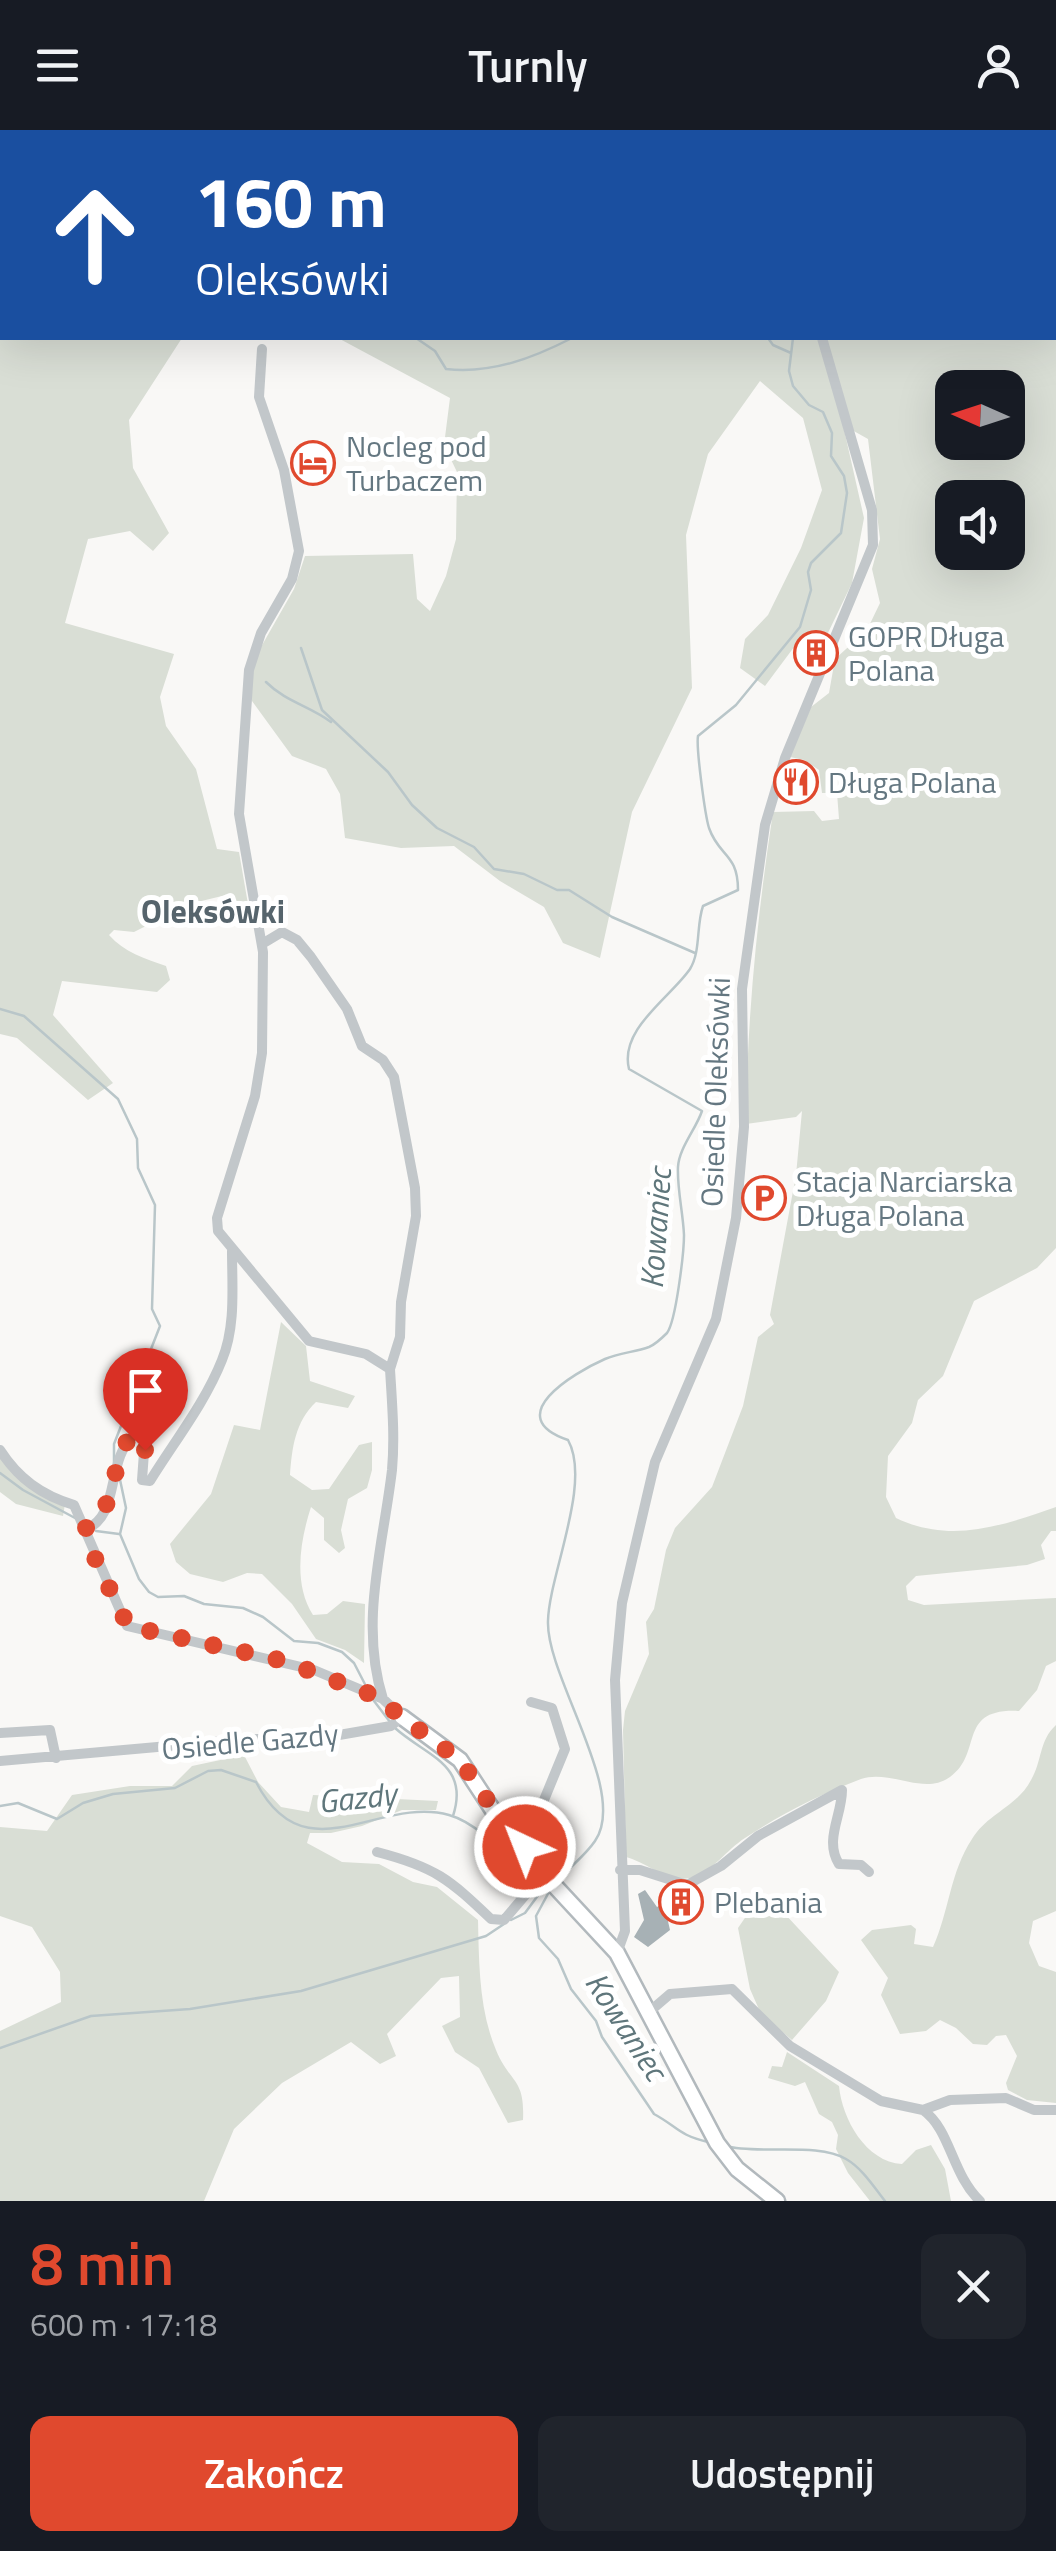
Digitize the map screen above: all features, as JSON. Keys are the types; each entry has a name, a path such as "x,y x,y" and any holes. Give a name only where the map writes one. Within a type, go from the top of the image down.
{"street":[{"name":"Osiedle Oleksówki","path":"618,1953 624,1944 624,1918 615,1680 618,1622 656,1462 711,1333 736,1218 744,1127 742,988 765,825 784,758 873,545 872,510 823,340"},
{"path":"262,349 259,397 284,470 298,551 292,579 261,633 249,670 239,814 262,944 260,1077 217,1218 218,1231 309,1341 366,1354 390,1370"},
{"path":"262,944 282,932 296,940 347,1009 362,1046 383,1060 394,1077 416,1188 400,1338 390,1370 392,1466 370,1636 383,1699 397,1721 460,1760 542,1877 618,1953 724,2153 746,2178 777,2201"},
{"path":"86,1528 98,1524 105,1514 115,1466 128,1440 141,1435 145,1439 142,1480 150,1481 222,1360 230,1332 232,1250"},
{"path":"0,1450 14,1470 40,1491 74,1505 128,1626 284,1661 383,1699"},
{"path":"522,1851 565,1749 552,1708 531,1702"},
{"name":"Osiedle Gazdy","path":"0,1762 247,1739 316,1739 397,1721"},
{"path":"0,1734 50,1730 56,1758"},
{"path":"620,1870 640,1870 687,1885 721,1866 758,1836 842,1790 834,1829 834,1854 840,1864 862,1865 868,1872"},
{"path":"378,1852 421,1863 443,1875 491,1919 504,1920 542,1877"},
{"path":"607,1940 624,1918"},
{"path":"649,2012 670,1994 732,1990 790,2046 839,2078 881,2102 923,2110 934,2118 960,2178 980,2201"},
{"path":"923,2110 950,2100 993,2098 1006,2098 1034,2110 1056,2110"}],"shaded area":[{"path":"0,340 181,340 129,420 133,468 169,533 153,551 130,531 88,539 65,623 174,654 160,697 166,726 196,769 217,849 239,852 249,910 235,910 222,896 148,914 148,925 134,932 114,930 109,935 121,946 166,966 170,980 157,992 62,981 53,1015 113,1083 88,1100 17,1038 0,1034"},
{"path":"342,340 1056,340 1056,1248 1037,1268 974,1301 943,1376 918,1400 912,1423 888,1456 886,1497 896,1518 936,1530 996,1526 1056,1507 1056,1531 1051,1531 1041,1545 1045,1559 1027,1565 916,1576 906,1586 908,1600 924,1605 1056,1598 1056,1661 1046,1666 1037,1690 1019,1711 999,1712 978,1724 966,1756 950,1777 929,1784 883,1777 861,1779 773,1821 690,1878 665,1875 626,1857 625,1711 649,1654 646,1622 654,1609 666,1550 675,1528 712,1487 743,1406 758,1337 774,1324 770,1315 796,1175 802,1111 796,1117 746,1124 758,929 773,812 814,811 822,821 839,819 837,793 822,793 819,770 790,757 811,707 829,693 835,659 867,630 880,603 872,569 880,539 868,439 843,425 864,518 852,583 826,637 803,635 765,686 740,668 745,639 768,615 801,548 822,490 803,418 760,381 708,454 686,535 692,688 632,812 600,958 563,943 544,907 500,881 454,846 401,848 345,838 340,794 326,769 292,756 252,701 252,671 257,654 294,589 305,556 413,554 417,599 430,611 446,576 456,539 457,472 444,445 450,398"},
{"path":"281,1322 306,1346 310,1381 355,1396 348,1408 316,1402 309,1410 296,1436 290,1475 312,1490 329,1489 359,1445 372,1442 372,1470 367,1488 348,1499 341,1530 345,1548 339,1553 324,1540 324,1518 311,1507 300,1562 303,1590 313,1615 327,1614 343,1601 365,1604 364,1663 345,1650 316,1639 292,1604 262,1574 247,1573 223,1582 190,1574 176,1562 170,1544 211,1494 234,1425 260,1430"},
{"path":"0,1457 65,1504 63,1516 16,1504 0,1492"},
{"path":"1056,1725 1056,1911 1033,1921 1029,1943 1039,1966 1056,1972 1056,2103 1027,2100 1008,2090 1006,2083 1017,2056 1006,2035 996,2036 987,2045 973,2044 940,2020 926,2031 900,2034 881,1995 888,1978 861,1940 872,1930 911,1925 916,1929 914,1944 933,1947 965,1852 979,1830 1025,1789 1035,1773 1046,1737"},
{"path":"244,1755 258,1782 281,1807 309,1812 313,1795 438,1801 436,1810 402,1810 362,1826 310,1833 307,1843 342,1862 379,1864 413,1882 437,1887 478,1920 486,2019 501,2061 522,2096 523,2120 508,2123 479,2068 455,2052 442,2026 460,2017 459,1976 441,1978 387,2034 396,2056 380,2064 351,2042 282,2083 234,2129 204,2201 0,2201 0,2031 61,2002 60,1972 32,1927 0,1916 0,1827 47,1831 72,1795 130,1786 172,1786 192,1766"},
{"path":"760,1896 770,1898 839,1972 826,2001 792,2040 761,2014 750,1989 738,1928"},
{"path":"787,2052 839,2086 851,2125 877,2156 902,2164 916,2150 931,2145 945,2169 951,2201 870,2201 848,2173 836,2149 838,2135 832,2122 819,2114 805,2082 795,2086 768,2078 772,2066 782,2067"}],"building":[{"path":"645,1890 657,1907 684,1893 689,1893 694,1903 667,1917 670,1930 648,1947 634,1937 644,1920 638,1894"}],"waterway":[{"path":"419,340 435,351 446,369 463,370 512,363 568,340"},
{"path":"769,340 791,353"},
{"name":"Kowaniec","path":"558,1881 587,1852 603,1820 595,1765 551,1645 550,1602 575,1480 568,1440 549,1430 541,1420 541,1408 549,1396 576,1374 610,1357 653,1345 667,1333 673,1315 684,1235 678,1167 702,1111 629,1069 628,1054 639,1027 690,969 703,906 738,890 735,869 709,828 698,736 736,705 800,627 811,590 811,563 841,533 847,493 844,476 831,456 832,433 823,412 809,405 793,386 789,371 793,340"},
{"path":"301,648 322,710 388,772 412,805 437,828 474,847 494,869 524,874 557,890 569,890 612,917 695,953"},
{"path":"266,682 331,722"},
{"path":"0,1009 24,1016 118,1099 137,1139 138,1168 155,1205 152,1309 160,1326 114,1444 114,1463"},
{"path":"0,1473 75,1518"},
{"path":"119,1475 126,1508 120,1534 139,1579 149,1592 158,1597 184,1596 204,1604 243,1608 263,1617 294,1641 318,1643 342,1652 354,1663 368,1690"},
{"path":"96,1531 119,1534"},
{"path":"371,1697 390,1722"},
{"path":"395,1728 450,1773 457,1798 453,1816"},
{"name":"Gazdy","path":"0,1806 18,1803 57,1819 83,1803 113,1794 175,1788 208,1771 221,1770 256,1782 275,1810 297,1824 320,1829 423,1812 449,1815 483,1834 533,1882"},
{"path":"511,1920 525,1913 542,1890"},
{"name":"Kowaniec","path":"550,1890 536,1916 539,1938 558,1959 571,1989 596,2021 602,2037 654,2114 684,2133 708,2142"},
{"path":"0,2048 91,2016 190,2009 301,1991 486,1936 504,1924"},
{"name":"Kowaniec","path":"725,2146 834,2154 857,2167 885,2201"}],"place":[{"name":"Nocleg pod Turbaczem","path":"313,463"},
{"name":"GOPR Długa Polana","path":"816,653"},
{"name":"Długa Polana","path":"796,782"},
{"name":"Stacja Narciarska Długa Polana","path":"764,1198"},
{"name":"Plebania","path":"681,1902"}],"district":[{"name":"Oleksówki","path":"213,911"}],"route":[{"path":"145,1450 141,1435 135,1434 128,1440 113,1470 105,1514 98,1524 86,1528 96,1561 128,1626 284,1661 383,1699 460,1760 505,1830 522,1851 525,1847"}]}
